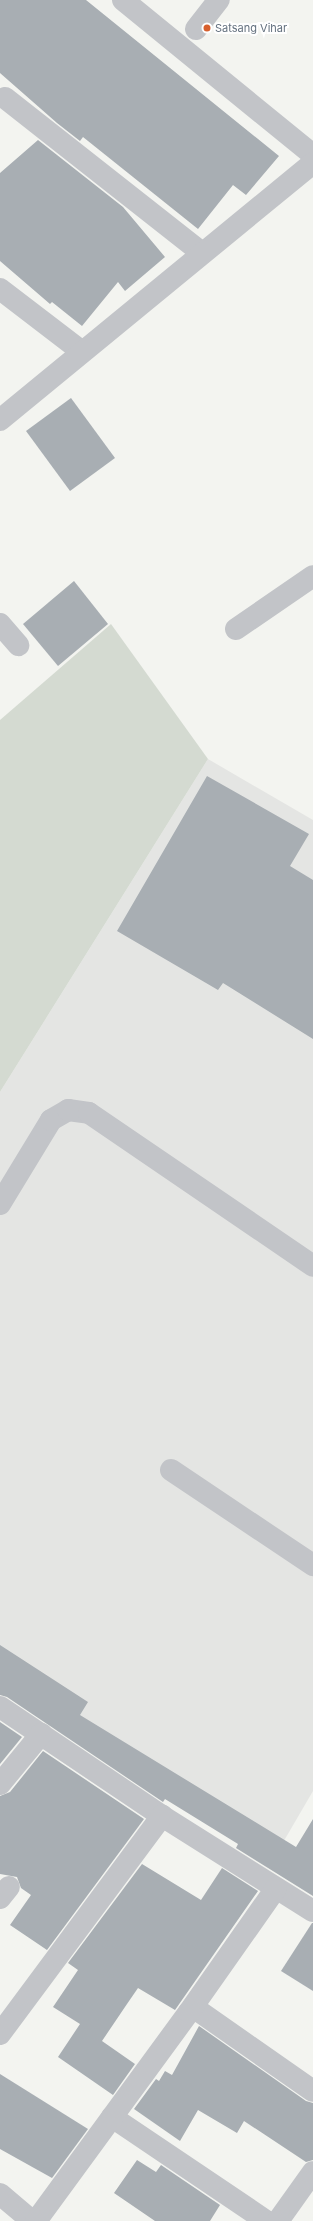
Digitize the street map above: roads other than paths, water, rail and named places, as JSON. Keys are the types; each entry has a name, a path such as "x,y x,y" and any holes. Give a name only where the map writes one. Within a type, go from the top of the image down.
{"street":[{"path":"123,0 313,155"},
{"path":"196,29 220,0"},
{"path":"5,98 202,253"},
{"path":"0,420 313,163"},
{"path":"0,289 81,352"},
{"path":"236,629 313,576"},
{"path":"0,624 18,644"},
{"path":"0,1204 51,1120 68,1110 89,1113 313,1266"},
{"path":"171,1470 313,1566"},
{"path":"0,1707 162,1816 313,1912"},
{"path":"0,1784 42,1734"},
{"path":"0,2034 162,1816"},
{"path":"36,2221 193,2007 276,1888"},
{"path":"193,2007 313,2091"},
{"path":"112,2117 266,2221"},
{"path":"278,2221 313,2172"},
{"path":"0,2194 32,2221"}],"place":[{"name":"Satsang Vihar","path":"207,28"}]}
